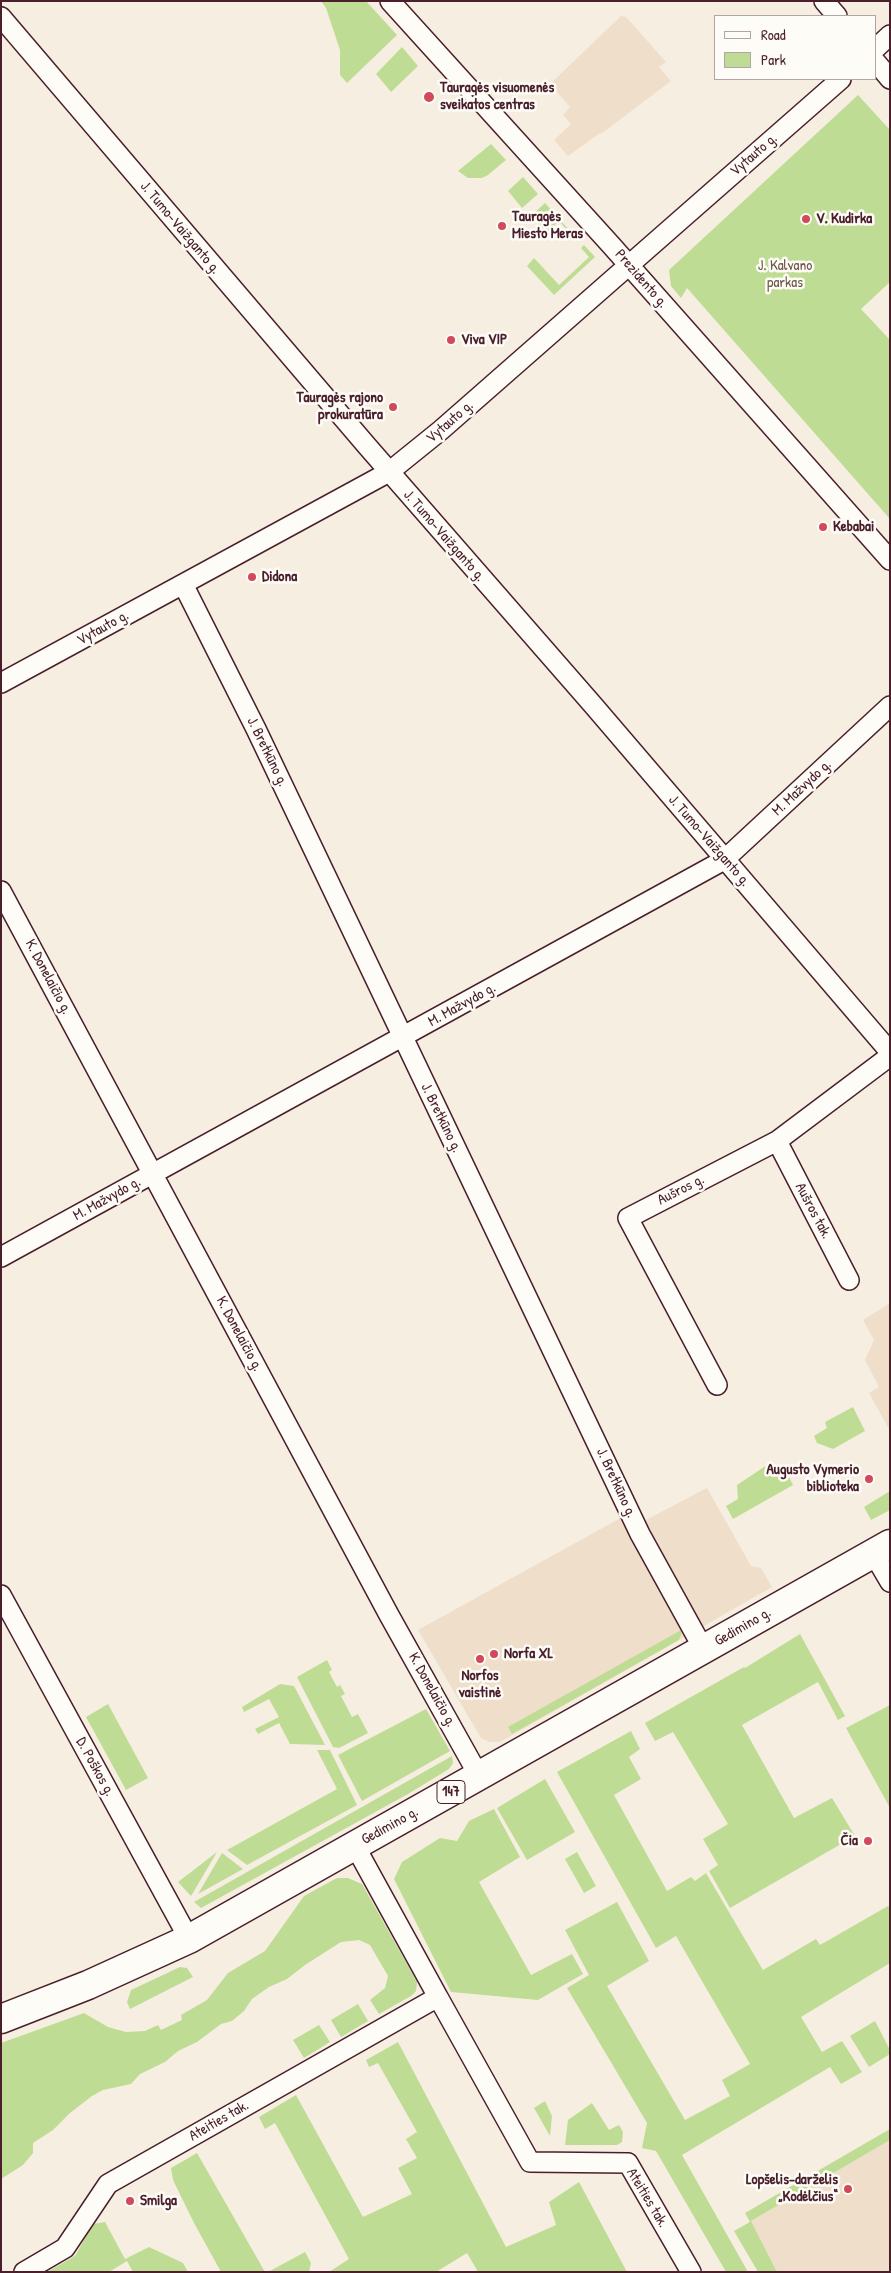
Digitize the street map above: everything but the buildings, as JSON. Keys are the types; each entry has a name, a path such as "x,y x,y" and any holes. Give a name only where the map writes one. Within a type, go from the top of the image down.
{"main road":[{"name":"Gedimino g.","path":"1,2018 88,1985 189,1939 882,1549"}],"street":[{"name":"Prezidento g.","path":"390,1 629,265 890,560"},
{"path":"824,1 836,15"},
{"name":"J. Tumo-Vaižganto g.","path":"1,17 389,472 592,704 890,1052"},
{"path":"876,48 890,35"},
{"path":"876,61 890,79"},
{"name":"Vytauto g.","path":"1,683 389,472 449,423 840,80"},
{"name":"J. Bretkūno g.","path":"183,584 256,728 402,1038 640,1534 704,1650"},
{"name":"M. Mažvydo g.","path":"1,1256 724,860 890,706"},
{"name":"K. Donelaičio g.","path":"1,891 390,1615 479,1776"},
{"name":"Aušros g.","path":"717,1385 628,1218 777,1142 890,1056"},
{"name":"Aušros tak.","path":"777,1142 849,1280"},
{"name":"Gedimino g.","path":"882,1549 890,1582"},
{"name":"D. Poškos g.","path":"1,1595 189,1939"},
{"name":"Ateities tak.","path":"355,1846 530,2162 628,2163 691,2272"},
{"name":"Ateities tak.","path":"24,2272 65,2248 108,2184 438,1997"}],"shaded area":[{"path":"621,16 626,17 666,62 659,67 671,81 601,134 568,156 554,140 571,124 563,115 570,107 550,84"},
{"path":"890,1303 890,1431 869,1393 879,1387 865,1360 874,1340 863,1320"},
{"path":"707,1488 751,1566 761,1568 772,1587 500,1742 489,1742 481,1738 418,1630 635,1510 642,1522"},
{"name":"Lopšelis-darželis „Kodėlčius“","path":"890,2140 890,2272 777,2272 751,2221"}],"green space":[{"path":"321,1 366,1 397,35 347,83 340,75 340,50 326,8"},
{"path":"402,47 418,66 391,92 376,74"},
{"name":"J. Kalvano parkas","path":"858,95 890,130 890,282 861,309 890,340 890,519 687,288 681,298 671,286 669,270"},
{"path":"491,144 506,160 488,175 482,178 468,178 458,171"},
{"path":"523,177 538,194 522,208 508,191"},
{"path":"545,203 569,232 559,221 546,233 531,216"},
{"path":"584,245 595,257 554,295 527,266 534,258 559,285 589,257 581,248"},
{"path":"853,1407 865,1431 833,1449 817,1443 814,1436 827,1428 825,1422"},
{"path":"767,1465 783,1465 793,1485 733,1519 726,1506 738,1499 737,1485"},
{"path":"890,1491 890,1510 871,1520 864,1507"},
{"path":"683,1629 679,1640 512,1734 508,1727"},
{"path":"800,1634 845,1716 838,1720 818,1682 742,1725 794,1818 832,1798 855,1836 730,1908 709,1871 718,1865 703,1839 728,1824 673,1732 655,1741 645,1723 745,1668"},
{"path":"327,1660 332,1670 329,1672 337,1687 340,1685 345,1694 341,1696 352,1717 358,1714 368,1733 339,1748 333,1747 297,1677"},
{"path":"280,1684 294,1686 325,1745 290,1744 279,1723 258,1734 255,1729 279,1717 269,1699 244,1712 242,1707"},
{"path":"108,1704 148,1778 126,1790 86,1717"},
{"path":"890,1705 890,1808 846,1728"},
{"path":"426,1709 450,1751 362,1801 338,1755"},
{"path":"631,1731 640,1749 629,1757 641,1779 614,1795 667,1891 691,1877 695,1881 706,1873 763,1970 816,1939 820,1945 888,1906 890,1908 890,1963 801,2017 822,2052 842,2041 862,2072 841,2084 830,2067 682,2155 748,2272 726,2272 656,2151 642,2148 647,2123 567,1988 589,1975 565,1930 617,1902 649,1961 607,1986 685,2120 730,2096 722,2080 750,2064 676,1936 656,1948 557,1772"},
{"path":"317,1750 330,1750 357,1805 247,1865 227,1850 337,1789"},
{"path":"452,1756 453,1763 449,1769 408,1794 201,1908 194,1902"},
{"path":"545,1779 575,1832 527,1860 497,1808"},
{"path":"494,1809 520,1857 479,1882 531,1975 572,1954 583,1974 538,2000 451,1992 394,1879 402,1862 440,1838 457,1841 469,1821"},
{"path":"217,1852 191,1896 178,1882"},
{"path":"577,1852 596,1886 584,1893 565,1859"},
{"path":"222,1853 243,1869 198,1894"},
{"path":"337,1878 348,1878 362,1884 417,1982 416,1991 411,1996 379,2014 370,2000 385,1988 388,1976 370,1945 359,1940 341,1942 287,1979 269,1987 252,1999 244,2011 232,2021 221,2024 197,2042 178,2051 165,2062 140,2074 131,2084 103,2090 92,2096 70,2113 53,2130 33,2143 33,2153 23,2165 1,2179 1,2043 84,2013 108,2027 126,2032 145,2031 158,2025 161,2030 182,2020 181,2015 207,2000 228,1973 265,1951 304,1896"},
{"path":"180,1967 187,1968 193,1977 130,2009 127,2002 131,1990"},
{"path":"358,2004 368,2021 341,2037 331,2020"},
{"path":"875,2021 890,2050 890,2054 869,2067 850,2036"},
{"path":"319,2025 330,2042 304,2058 293,2040"},
{"path":"398,2042 506,2247 556,2225 549,2202 579,2182 627,2272 478,2272 467,2253 436,2272 329,2272 349,2259 275,2123 265,2129 259,2117 296,2095 363,2217 412,2194 398,2168 417,2158 406,2139 417,2132 378,2063 369,2067 366,2060"},
{"path":"545,2101 552,2116 550,2136 534,2108"},
{"path":"592,2103 609,2130 619,2125 623,2132 622,2142 617,2145 565,2145 568,2120"},
{"path":"890,2129 890,2140 751,2221 777,2272 758,2272 734,2231 750,2222 745,2213"},
{"path":"197,2153 265,2272 221,2272 173,2180 171,2168"},
{"path":"105,2222 125,2259 149,2247 183,2263 188,2272 133,2272 127,2261 109,2272 47,2272 75,2256 93,2224"},
{"path":"305,2252 311,2263 309,2272 268,2272"}],"place":[{"name":"Tauragės visuomenės sveikatos centras","path":"429,97"},
{"name":"V. Kudirka","path":"806,219"},
{"name":"Tauragės Miesto Meras","path":"502,226"},
{"name":"Viva VIP","path":"451,340"},
{"name":"Tauragės rajono prokuratūra","path":"393,407"},
{"name":"Kebabai","path":"823,527"},
{"name":"Didona","path":"252,577"},
{"name":"Augusto Vymerio biblioteka","path":"869,1479"},
{"name":"Norfa XL","path":"494,1654"},
{"name":"Norfos vaistinė","path":"480,1659"},
{"name":"Čia","path":"868,1841"},
{"name":"Lopšelis-darželis „Kodėlčius“","path":"848,2189"},
{"name":"Smilga","path":"130,2201"}]}
